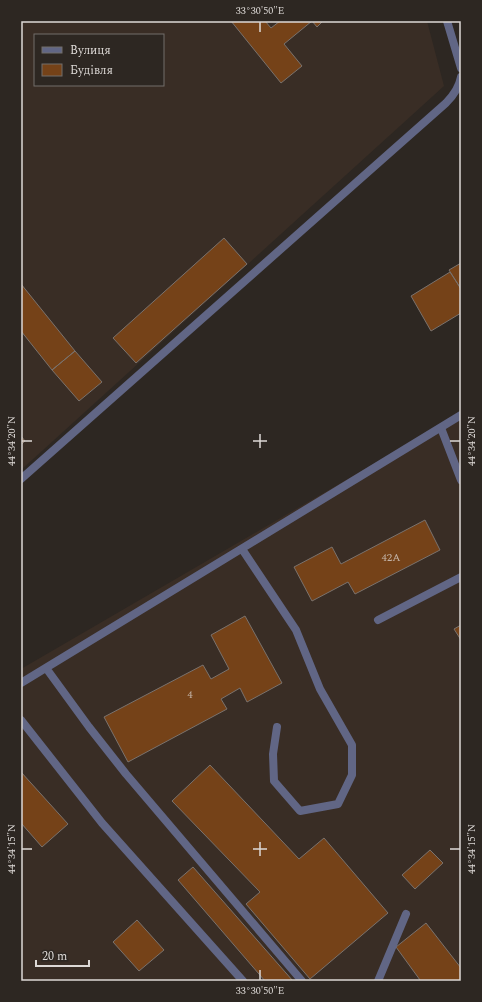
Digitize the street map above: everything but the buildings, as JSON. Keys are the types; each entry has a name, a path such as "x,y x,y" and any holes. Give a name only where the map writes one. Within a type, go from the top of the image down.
{"street":[{"path":"447,21 461,68"},
{"path":"21,479 446,103 454,95 461,77"},
{"path":"21,684 461,416"},
{"path":"441,428 461,480"},
{"path":"242,549 296,630 320,689 352,745 352,775 338,804 300,811 274,781 273,754 277,727"},
{"path":"378,620 461,577"},
{"path":"46,668 89,727 126,774 302,981"},
{"path":"21,720 102,823 243,981"},
{"path":"378,981 406,914"}],"shaded area":[{"path":"21,21 427,21 444,86 21,470"},
{"path":"461,413 461,981 21,981 21,669"}]}
